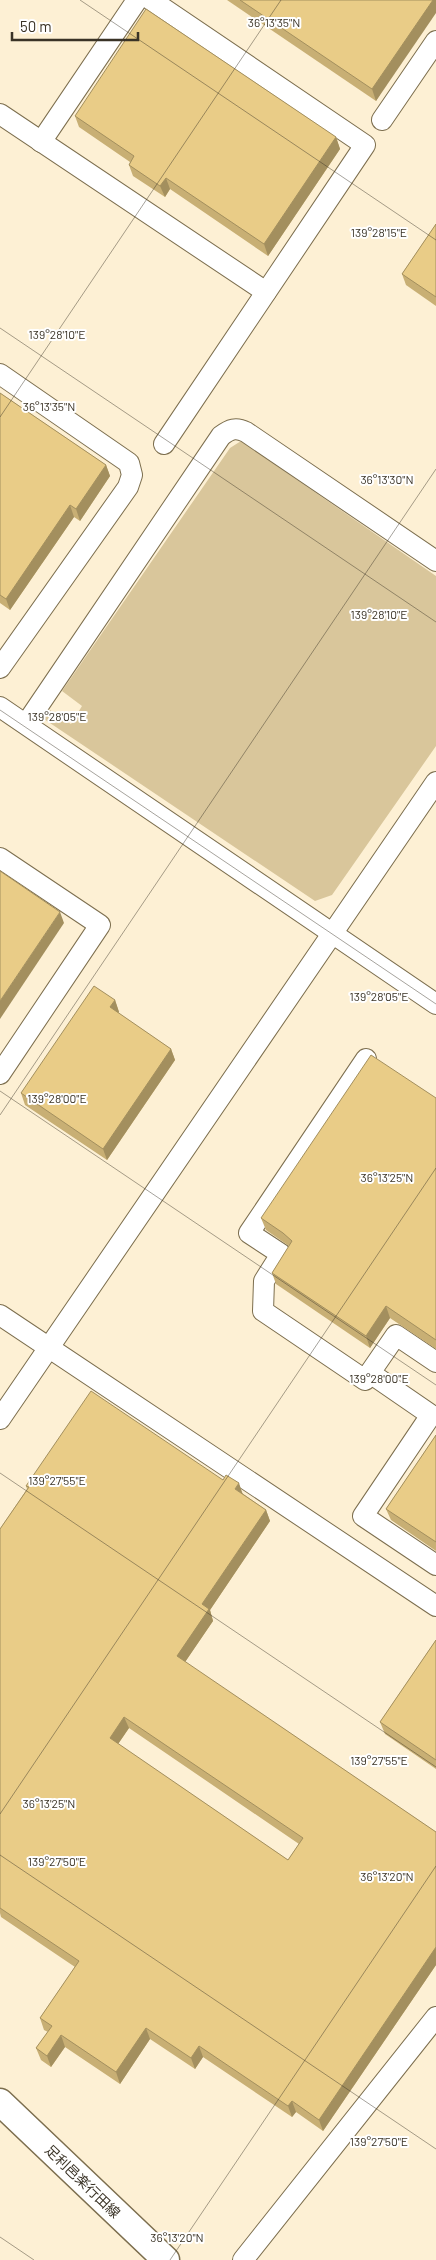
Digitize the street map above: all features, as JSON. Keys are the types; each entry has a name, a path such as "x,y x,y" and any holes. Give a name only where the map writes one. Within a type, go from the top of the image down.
{"main road":[{"name":"足利邑楽行田線","path":"0,2102 166,2260"}],"street":[{"path":"41,142 136,0"},
{"path":"151,0 365,145 164,444"},
{"path":"382,120 436,41"},
{"path":"0,114 266,292"},
{"path":"0,374 129,463 132,475 128,487 0,668"},
{"path":"26,724 221,436 228,430 239,428 246,432 436,562"},
{"path":"0,707 436,1004"},
{"path":"0,1419 436,782"},
{"path":"0,858 100,926 0,1074"},
{"path":"366,1059 249,1233 281,1254 264,1280 263,1311 365,1380 396,1335 436,1362"},
{"path":"0,1316 436,1606"},
{"path":"370,1373 431,1415 363,1516 436,1565"},
{"path":"243,2260 436,2017"}],"shaded area":[{"path":"241,441 436,576 436,746 332,895 315,901 44,719 50,710 71,724 82,706 62,691 230,448"}],"building":[{"path":"240,0 433,0 372,89"},
{"path":"146,9 336,137 264,244 166,178 160,186 129,165 134,156 75,116"},
{"path":"436,224 436,297 402,274"},
{"path":"0,393 106,465 76,509 70,505 6,599 0,595"},
{"path":"0,871 60,912 0,1001"},
{"path":"94,986 115,1000 110,1007 171,1049 103,1149 21,1093"},
{"path":"371,1055 436,1098 436,1340 386,1306 366,1336 272,1273 292,1241 261,1218"},
{"path":"91,1391 223,1480 226,1475 239,1483 235,1489 266,1510 202,1604 209,1609 177,1656 436,1832 436,1947 319,2120 292,2101 288,2106 199,2046 191,2058 146,2028 116,2072 61,2035 47,2056 36,2048 52,2026 40,2018 79,1961 0,1908 0,1529 29,1487 26,1486","holes":["124,1717 303,1838 288,1860 110,1738"]},
{"path":"436,1435 436,1542 386,1509"},
{"path":"436,1640 436,1760 380,1722"}]}
